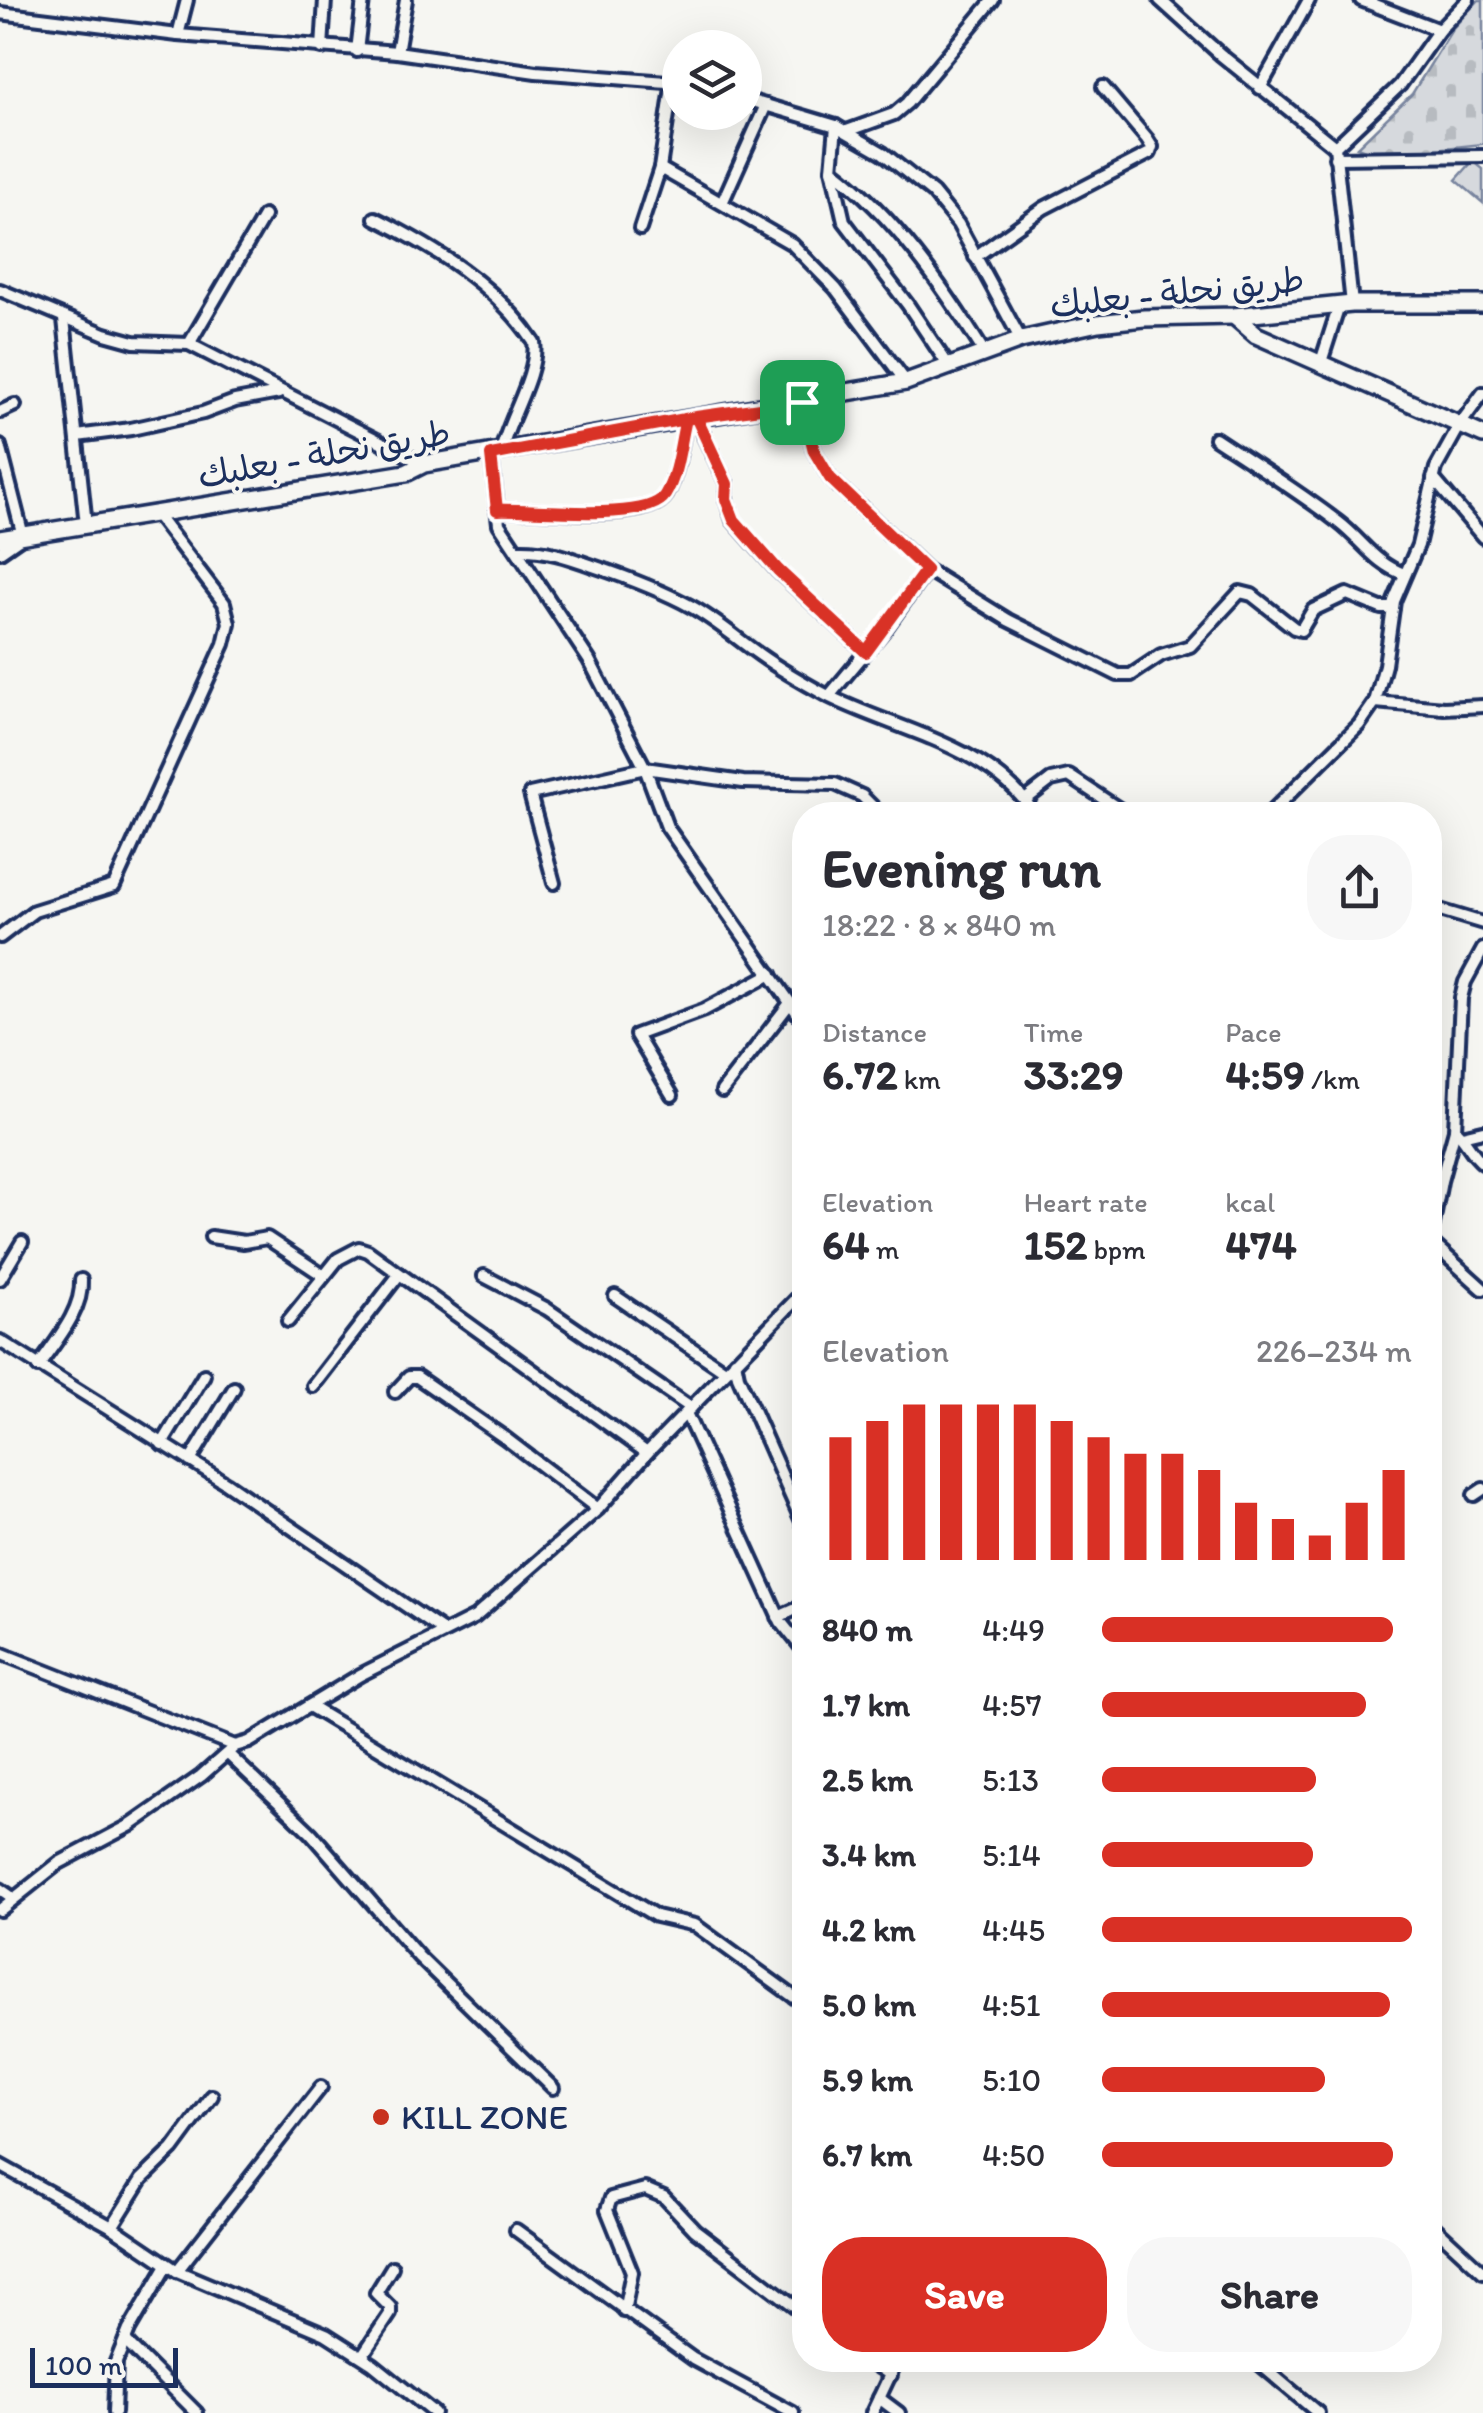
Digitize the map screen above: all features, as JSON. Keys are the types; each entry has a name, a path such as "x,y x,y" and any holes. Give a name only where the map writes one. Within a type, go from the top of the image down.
{"street":[{"path":"178,35 187,0"},
{"path":"322,48 325,0"},
{"path":"357,51 363,0"},
{"path":"397,52 406,0"},
{"path":"842,128 894,114 907,103 993,0"},
{"path":"1160,0 1335,153 1483,156"},
{"path":"1260,88 1309,0"},
{"path":"1361,0 1388,5 1439,30"},
{"path":"1320,362 1345,305 1335,153 1400,86 1439,30 1468,0"},
{"path":"0,13 178,35 397,52 536,72 662,81"},
{"path":"976,257 1044,208 1150,154 1152,146 1103,87"},
{"path":"762,104 842,128 893,160 933,193 958,224 1021,340"},
{"path":"722,203 766,105"},
{"path":"842,128 832,168 844,221 908,304 950,369"},
{"path":"640,229 660,168 667,130"},
{"path":"660,168 767,227 818,267 906,382"},
{"path":"832,168 888,218 960,312 984,352"},
{"path":"189,344 264,216"},
{"path":"375,218 453,260 534,342 534,362 496,454 499,524 589,660 645,768 667,827 792,1005"},
{"path":"0,290 64,319 134,342 189,344 424,464"},
{"name":"طريق نحلة - بعلبك","path":"0,539 406,474 424,464 906,382 950,369 984,352 1060,330 1144,318 1234,316 1345,305 1483,304"},
{"path":"1234,316 1256,335 1483,434"},
{"path":"64,319 86,526"},
{"path":"76,436 132,429 280,393"},
{"path":"1281,802 1359,725 1375,702 1385,666 1393,608 1418,544 1433,478 1461,423 1483,393"},
{"path":"802,402 814,451 830,478 926,570 1008,620 1124,676 1161,655 1190,646 1240,592 1252,595 1301,630 1312,610 1347,594 1382,608 1393,608"},
{"path":"0,412 16,405"},
{"path":"497,510 570,514 652,506 667,492 691,418"},
{"path":"691,418 727,484 726,499 734,520 778,570 866,652"},
{"path":"1215,438 1334,518 1376,560 1404,574"},
{"path":"0,446 23,536 0,552"},
{"path":"1433,478 1483,537"},
{"path":"0,937 34,911 114,886 224,644 230,623 224,603 156,514"},
{"path":"519,550 546,550 664,593 694,608 762,656 829,696 983,765 1026,800 1051,780 1069,776 1108,802"},
{"path":"829,696 926,570"},
{"path":"1375,702 1444,708 1483,706"},
{"path":"554,883 530,794 645,768 743,782 835,784 868,802"},
{"path":"1442,911 1483,923"},
{"path":"1442,1178 1459,1133 1461,998 1483,949"},
{"path":"672,1095 636,1035 704,1010 771,974"},
{"path":"722,1091 790,1002"},
{"path":"1459,1133 1483,1131"},
{"path":"1459,1133 1470,1153 1483,1163"},
{"path":"211,1237 244,1242 267,1238 324,1276"},
{"path":"0,1280 22,1242"},
{"path":"288,1322 344,1253 359,1248 646,1453"},
{"path":"1442,1251 1483,1289"},
{"path":"313,1386 398,1276"},
{"path":"484,1276 546,1309 688,1410 778,1617 792,1639"},
{"path":"38,1367 74,1310 82,1290 81,1280"},
{"path":"615,1296 725,1372"},
{"path":"0,1910 59,1863 131,1825 232,1750 475,1616 598,1509 646,1453 792,1304"},
{"path":"0,1341 190,1461 443,1631"},
{"path":"736,1361 738,1376 792,1499"},
{"path":"162,1444 204,1375"},
{"path":"395,1392 408,1377 417,1378 598,1509"},
{"path":"190,1461 234,1388"},
{"path":"778,1617 792,1610"},
{"path":"0,1652 232,1750 419,1957 553,2088"},
{"path":"309,1706 656,1916 695,1924 792,1995"},
{"path":"0,1889 12,1898"},
{"path":"114,2413 116,2362 125,2341 172,2268 321,2087"},
{"path":"112,2227 142,2179 172,2149 212,2096"},
{"path":"0,2165 112,2227 172,2268 326,2334 362,2356 434,2413"},
{"path":"624,2311 632,2272 606,2210 611,2198 645,2189 664,2197 695,2230 792,2304"},
{"path":"516,2230 693,2359 793,2413"},
{"path":"1442,2234 1483,2272"},
{"path":"362,2356 390,2314 390,2307 376,2293 392,2267"},
{"path":"125,2341 197,2413"},
{"path":"872,2413 891,2374 888,2372"},
{"path":"1269,2372 1318,2413"},
{"path":"880,2398 899,2413"}],"green space":[{"path":"1483,0 1483,144 1379,155 1357,147 1412,94 1453,28"},
{"path":"1473,161 1483,169 1483,203 1456,180"}],"place":[{"name":"KILL ZONE","path":"381,2117"}],"route":[{"path":"802,402 696,417 491,455 497,510 570,514 652,506 667,492 686,419 696,417 727,484 726,499 734,520 778,570 866,652 926,570 819,464 802,402"}]}
